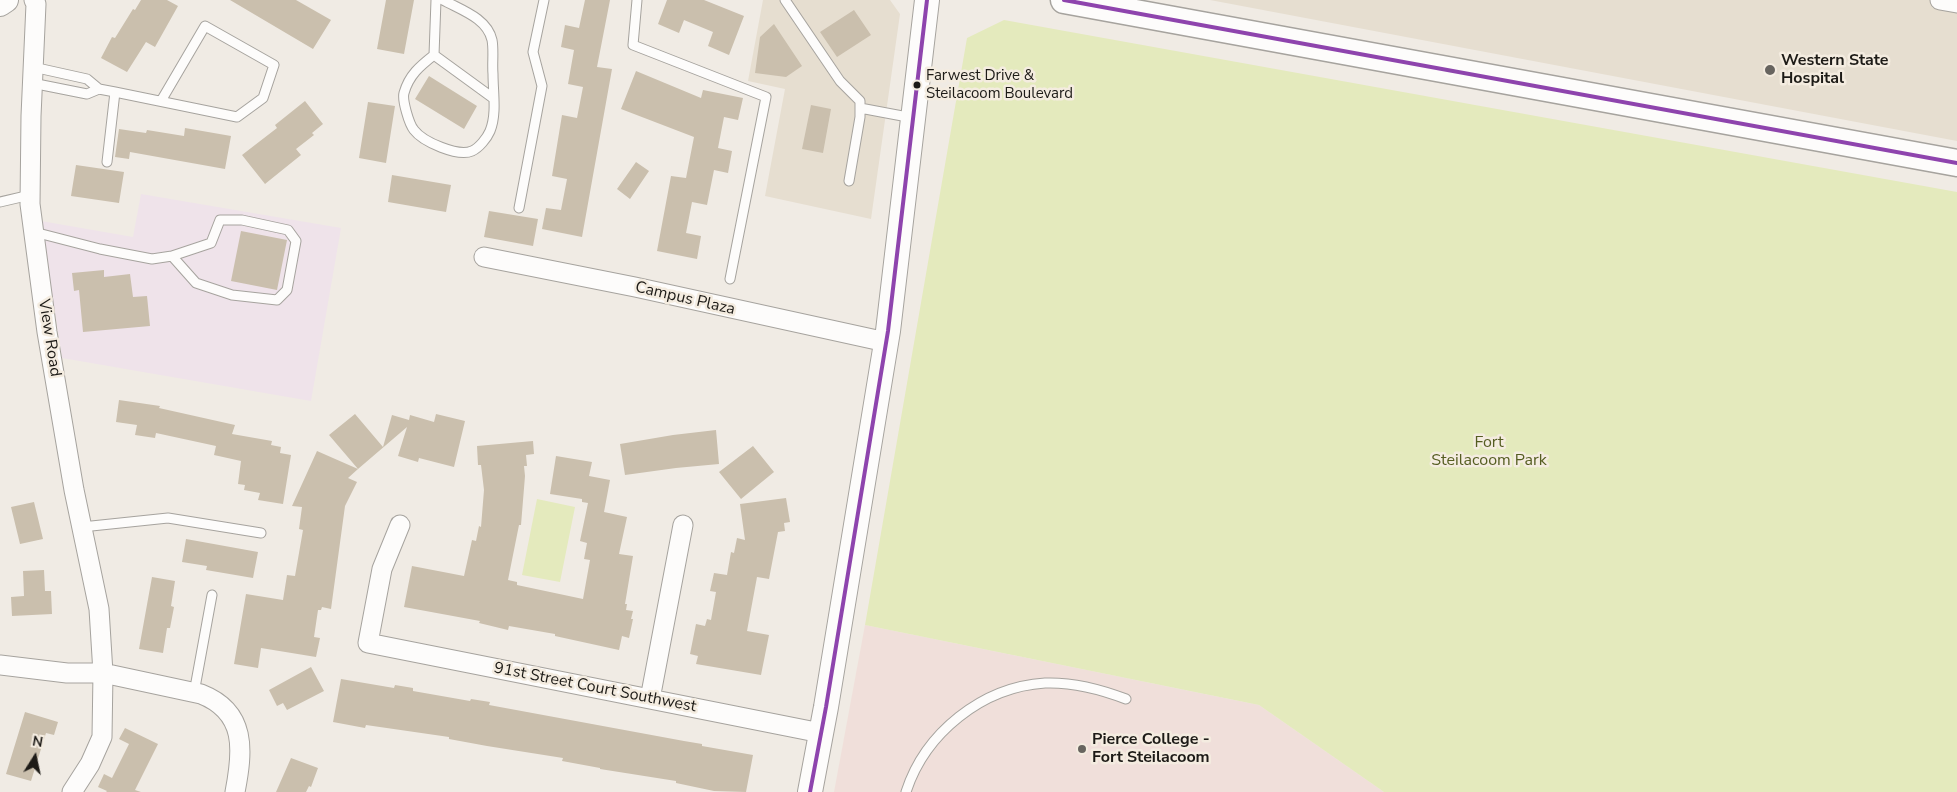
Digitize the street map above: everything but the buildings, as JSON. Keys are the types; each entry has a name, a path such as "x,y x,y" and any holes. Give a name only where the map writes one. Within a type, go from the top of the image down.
{"main road":[{"path":"1064,0 1957,163"}],"street":[{"name":"View Road","path":"34,0 36,4 32,75 30,195 49,341 82,527 99,608 103,673 102,737 90,764 72,792"},
{"path":"810,792 886,342 927,0"},
{"path":"1940,0 1957,3"},
{"name":"Campus Plaza","path":"484,257 636,287 886,342"},
{"path":"650,699 683,524"},
{"name":"91st Street Court Southwest","path":"400,525 382,569 368,643 821,733"},
{"path":"0,665 67,673 103,673 194,693 212,699 224,707 235,721 239,736 240,752 235,792"}],"lane":[{"path":"434,55 436,0"},
{"path":"434,55 417,68 408,82 403,96 408,118 414,130 430,142 449,150 459,152 472,151 481,144 490,132 494,116 492,40 486,26 479,19 443,0"},
{"path":"519,208 542,86 533,52 544,0"},
{"name":"Campus Plaza","path":"637,0 633,44 766,97 730,279"},
{"path":"785,0 840,82 860,101 860,117 849,181"},
{"path":"32,75 87,79 99,89 237,117 263,98 274,65 205,26 161,101"},
{"path":"434,55 494,98"},
{"path":"32,75 87,94 99,89"},
{"path":"107,162 115,92"},
{"path":"860,108 913,118"},
{"path":"0,202 30,195"},
{"path":"34,232 152,260 172,256 211,243 220,220 242,220 288,230 296,241 288,290 277,300 232,295 196,283 172,256"},
{"path":"82,527 168,518 261,533"},
{"path":"194,693 212,595"},
{"path":"906,792 920,760 952,722 968,709 996,696 1019,688 1045,684 1074,685 1099,689 1126,699"}],"shaded area":[{"path":"763,0 890,0 900,14 871,219 765,196 785,89 748,81"},
{"name":"Western State Hospital","path":"1210,0 1957,0 1957,141"},
{"path":"141,194 341,228 311,401 62,358 41,221 133,237"},
{"name":"Pierce College - Fort Steilacoom","path":"865,625 1259,705 1384,792 834,792"}],"green space":[{"name":"Fort Steilacoom Park","path":"1004,20 1957,192 1957,792 1384,792 1259,705 865,625 967,38"},
{"path":"537,499 575,507 560,582 522,575"}],"transit line":[{"path":"810,792 826,707 888,331 927,0"},
{"path":"1064,0 1957,163"}],"place":[{"name":"Western State Hospital","path":"1770,70"},
{"name":"Farwest Drive & Steilacoom Boulevard","path":"917,85"},
{"name":"Pierce College - Fort Steilacoom","path":"1082,749"}]}
